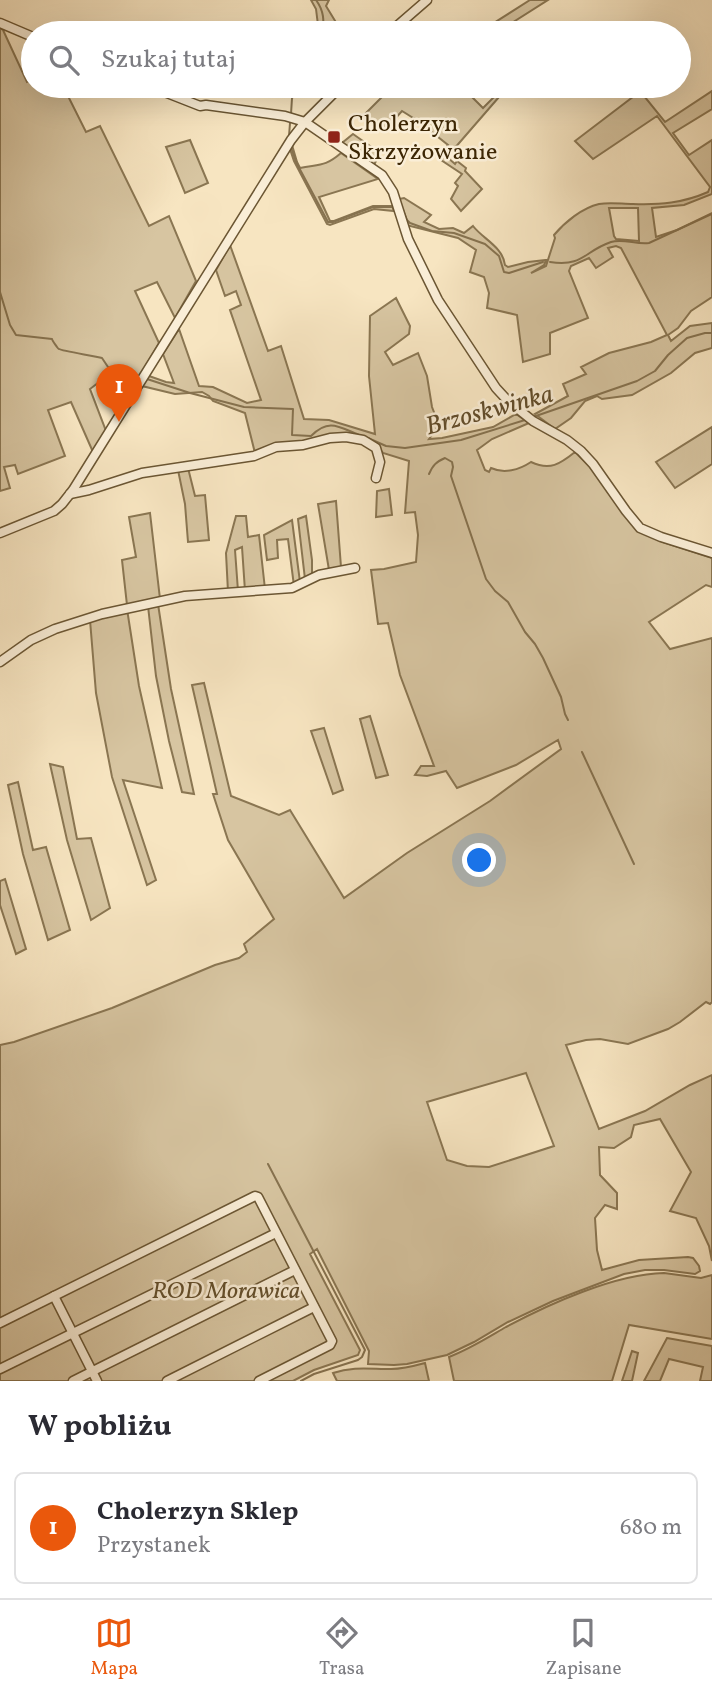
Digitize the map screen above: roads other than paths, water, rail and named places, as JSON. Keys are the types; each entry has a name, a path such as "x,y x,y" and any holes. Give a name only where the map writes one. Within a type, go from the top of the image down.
{"street":[{"path":"403,21 427,0"},
{"path":"0,23 21,32"},
{"path":"180,98 200,106 285,116 305,122 382,175 393,192 408,239 438,300 496,388 523,414 567,440 593,464 640,528 712,553"},
{"path":"0,533 54,511 70,494 291,140 329,98"},
{"path":"70,494 89,491 142,473 244,458 276,447 303,445 346,436 363,440 376,448 380,461 376,478"},
{"path":"0,662 31,640 102,614 185,596 292,589 320,575 355,568"},
{"path":"0,1323 255,1196 258,1197 332,1341 330,1345 259,1381"},
{"path":"0,1370 275,1233"},
{"path":"73,1381 295,1270"},
{"path":"54,1296 97,1381"},
{"path":"167,1381 314,1307"}],"waterway":[{"path":"316,0 321,8 323,21"},
{"path":"291,114 292,98"},
{"path":"289,136 290,123"},
{"path":"291,147 296,162 328,222 373,207 393,207"},
{"path":"403,210 410,223 432,231 454,233 485,244 499,256 504,272 509,273 543,262"},
{"path":"550,262 577,260 616,241 649,243 712,214"},
{"name":"Brzoskwinka","path":"0,292 10,325 16,335 52,339 59,349 102,358 108,367 138,377"},
{"name":"Brzoskwinka","path":"533,417 637,381 655,371 687,338 712,333"},
{"name":"Brzoskwinka","path":"147,379 244,407 293,409 292,435 311,436 324,427 335,426 362,436"},
{"name":"Brzoskwinka","path":"368,438 386,446 405,448 461,440 525,420"},
{"path":"429,474 442,459 452,462 451,476 486,579 508,602 535,644 561,697 568,720"},
{"path":"582,752 634,864"},
{"path":"268,1164 365,1350 358,1360 301,1381"}],"place":[{"name":"Cholerzyn Skrzyżowanie","path":"334,137"},
{"name":"Cholerzyn Sklep","path":"119,422"}],"park label":[{"name":"ROD Morawica","path":"226,1290"}]}
